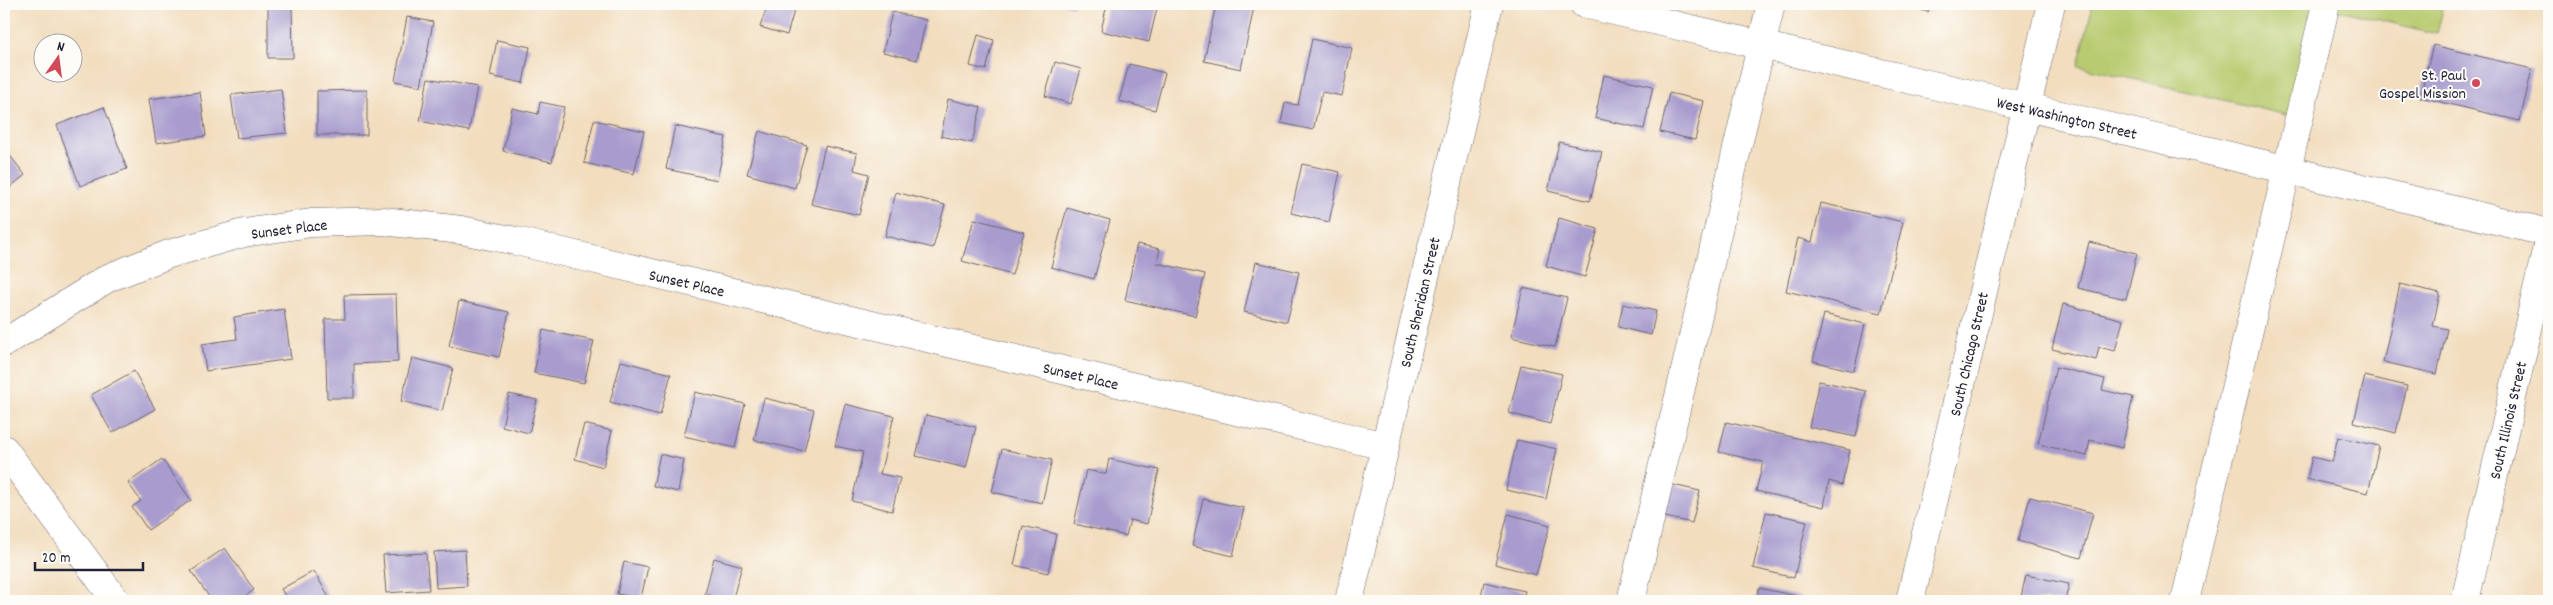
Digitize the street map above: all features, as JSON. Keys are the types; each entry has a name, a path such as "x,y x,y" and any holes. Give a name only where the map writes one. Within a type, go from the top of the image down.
{"street":[{"name":"South Sheridan Street","path":"1349,601 1490,4"},
{"name":"West Washington Street","path":"1584,4 2027,107 2549,233"},
{"path":"1631,601 1771,4"},
{"name":"South Chicago Street","path":"1910,601 2051,4"},
{"path":"2185,601 2326,4"},
{"name":"Sunset Place","path":"4,343 58,307 108,278 169,254 244,233 310,223 383,221 460,230 516,241 1385,446"},
{"name":"South Illinois Street","path":"2465,601 2549,238"},
{"path":"4,449 116,601"}],"green space":[{"path":"2093,4 2318,4 2291,116 2078,66"},
{"path":"2337,4 2444,4 2437,34 2335,9"}],"building":[{"path":"268,4 292,4 293,58 268,58"},
{"path":"768,4 796,4 787,35 760,27"},
{"path":"1061,4 1074,4 1073,7"},
{"path":"1107,4 1158,4 1149,42 1101,31"},
{"path":"1216,4 1238,4 1254,7 1241,69 1204,61"},
{"path":"1899,4 1931,4 1928,12"},
{"path":"892,12 926,20 917,60 883,52"},
{"path":"407,17 433,22 421,86 395,81"},
{"path":"978,35 994,40 986,70 970,66"},
{"path":"1312,39 1352,48 1342,96 1322,92 1313,130 1281,123 1285,103 1298,105"},
{"path":"497,40 530,47 523,83 490,76"},
{"name":"St. Paul Gospel Mission","path":"2433,45 2532,69 2520,121 2420,97"},
{"path":"1055,62 1081,69 1071,104 1045,96"},
{"path":"1129,64 1165,73 1155,110 1119,101"},
{"path":"1604,75 1653,86 1644,129 1595,118"},
{"path":"428,78 477,87 469,131 420,121"},
{"path":"281,89 287,133 237,138 231,95"},
{"path":"367,90 367,135 317,135 317,91"},
{"path":"200,92 206,136 156,143 149,99"},
{"path":"1669,93 1704,101 1695,140 1660,132"},
{"path":"948,99 981,107 972,143 941,136"},
{"path":"540,102 564,107 552,162 503,151 512,108 538,114"},
{"path":"104,107 127,169 80,186 57,125"},
{"path":"594,120 644,131 634,174 584,163"},
{"path":"675,126 726,137 717,180 666,169"},
{"path":"759,131 807,145 795,188 747,174"},
{"path":"1559,142 1602,152 1590,201 1548,191"},
{"path":"825,146 857,153 854,170 869,174 859,215 811,204"},
{"path":"8,153 25,175 4,192 4,156"},
{"path":"1302,164 1340,172 1329,222 1291,213"},
{"path":"896,192 945,205 933,248 885,236"},
{"path":"1821,203 1903,222 1881,313 1786,291 1798,238 1812,242"},
{"path":"1067,208 1110,220 1094,279 1051,267"},
{"path":"1559,218 1598,229 1585,277 1546,266"},
{"path":"974,219 1024,232 1012,275 962,261"},
{"path":"2089,242 2137,253 2126,299 2078,288"},
{"path":"1137,244 1160,249 1157,263 1205,274 1195,316 1125,300"},
{"path":"1256,262 1299,272 1287,322 1244,312"},
{"path":"2400,284 2440,293 2433,326 2447,329 2437,374 2383,362"},
{"path":"1523,288 1567,298 1555,347 1511,337"},
{"path":"396,294 398,362 354,364 354,398 327,398 325,319 345,319 344,295"},
{"path":"459,301 509,312 499,357 449,346"},
{"path":"1623,304 1656,311 1651,335 1618,327"},
{"path":"2063,304 2123,320 2115,351 2099,347 2096,360 2052,349"},
{"path":"284,309 291,359 206,371 202,344 237,339 234,317"},
{"path":"1824,314 1865,324 1854,371 1813,361"},
{"path":"543,330 594,341 584,383 534,373"},
{"path":"412,358 453,368 442,411 401,401"},
{"path":"621,361 671,374 660,415 610,402"},
{"path":"1521,365 1562,374 1550,424 1509,413"},
{"path":"2056,367 2105,379 2102,390 2133,397 2122,448 2090,440 2087,456 2038,444"},
{"path":"134,371 155,409 112,433 91,395"},
{"path":"2365,376 2407,386 2396,433 2354,422"},
{"path":"1819,381 1866,391 1856,437 1809,427"},
{"path":"695,392 745,404 735,448 684,436"},
{"path":"509,394 537,400 529,433 502,426"},
{"path":"764,398 814,410 804,451 754,440"},
{"path":"845,404 894,416 880,474 900,478 892,511 852,501 863,452 835,446"},
{"path":"926,415 976,427 966,468 916,456"},
{"path":"1726,422 1850,450 1842,485 1829,481 1824,507 1756,491 1763,462 1719,452"},
{"path":"584,424 612,431 603,467 575,459"},
{"path":"2338,437 2379,446 2368,493 2307,479 2312,457 2332,462"},
{"path":"1517,440 1557,449 1546,499 1506,490"},
{"path":"1002,449 1052,460 1042,503 992,492"},
{"path":"660,454 684,460 678,492 653,486"},
{"path":"162,459 191,500 148,530 132,507 141,501 128,483"},
{"path":"1109,459 1159,470 1147,524 1130,520 1126,536 1074,524 1086,470 1106,474"},
{"path":"1668,484 1700,491 1692,523 1661,516"},
{"path":"2030,497 2093,513 2081,558 2018,541"},
{"path":"1203,499 1244,508 1233,556 1192,546"},
{"path":"1766,512 1807,521 1794,578 1753,568"},
{"path":"1508,514 1550,525 1536,575 1495,564"},
{"path":"1023,526 1056,534 1048,573 1014,565"},
{"path":"225,548 254,590 238,601 212,601 191,571"},
{"path":"465,550 467,586 436,588 434,552"},
{"path":"426,553 429,590 386,593 383,555"},
{"path":"714,558 742,566 732,601 705,594"},
{"path":"624,562 648,567 641,598 617,594"},
{"path":"314,571 331,601 288,601 281,589"},
{"path":"2026,575 2069,584 2065,601 2020,601"},
{"path":"1484,582 1525,591 1522,601 1480,601"},
{"path":"1759,588 1801,597 1800,601 1756,601"}],"place":[{"name":"St. Paul Gospel Mission","path":"2476,83"}]}
